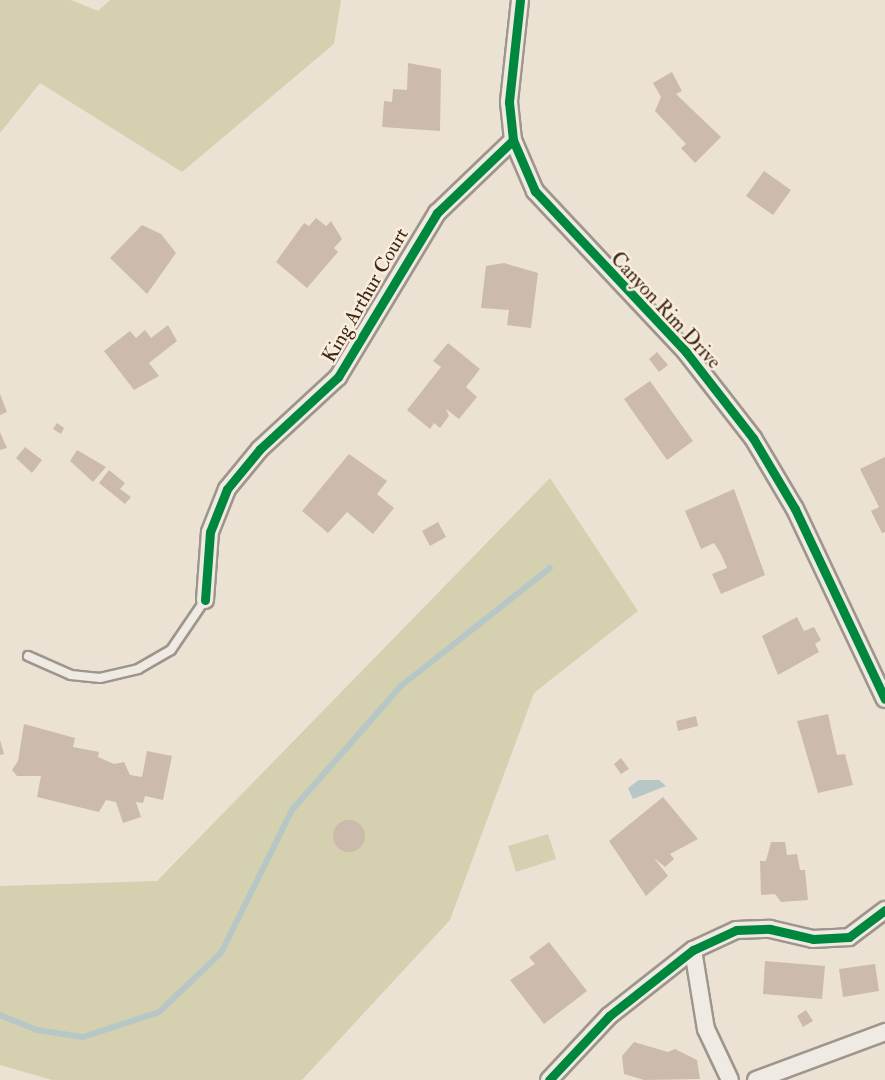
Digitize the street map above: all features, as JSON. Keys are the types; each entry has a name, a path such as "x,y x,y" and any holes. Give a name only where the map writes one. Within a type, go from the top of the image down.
{"street":[{"name":"Canyon Rim Drive","path":"520,0 509,102 513,140 535,191 686,352 753,438 795,509 885,699"},
{"name":"King Arthur Court","path":"205,600 210,532 227,489 260,449 338,377 437,213 513,140"},
{"path":"549,1080 609,1016 693,950 736,930 770,929 813,939 849,937 885,910"},
{"path":"693,950 706,1029 730,1080"},
{"path":"756,1080 885,1032"}],"lane":[{"path":"28,656 71,675 100,678 138,669 171,650 205,600"}],"shaded area":[{"path":"0,0 71,0 98,11 110,0 341,0 334,44 182,172 40,83 0,133"},
{"path":"550,478 638,611 534,693 450,920 302,1080 52,1080 0,1065 0,886 157,881"},
{"path":"639,780 659,780 666,786 633,799 628,788"},
{"path":"548,834 556,859 516,872 508,846"}],"building":[{"path":"408,63 441,69 440,131 382,127 384,101 392,102 393,89 407,90"},
{"path":"672,72 682,91 676,94 721,137 695,163 681,148 686,144 655,111 661,97 653,83"},
{"path":"764,171 791,190 773,215 746,196"},
{"path":"316,218 326,226 331,221 342,239 334,248 338,252 307,288 276,262 304,223 309,226"},
{"path":"142,225 161,234 176,253 147,294 110,258"},
{"path":"504,263 538,273 531,328 507,325 509,310 481,308 486,266"},
{"path":"168,325 177,341 149,363 159,376 134,390 104,351 130,331 136,338 145,330 151,338"},
{"path":"448,343 480,369 466,387 477,397 459,419 446,409 449,416 440,428 434,423 430,429 407,410 441,367 433,361"},
{"path":"657,352 668,365 659,372 649,359"},
{"path":"650,381 693,441 667,460 624,399"},
{"path":"0,394 7,412 0,415"},
{"path":"57,423 64,428 61,434 53,429"},
{"path":"0,432 7,448 0,450"},
{"path":"25,447 42,460 32,473 16,458"},
{"path":"77,450 106,467 93,482 70,461"},
{"path":"349,454 387,481 377,494 394,508 373,534 347,512 328,533 302,511"},
{"path":"885,457 885,532 882,533 871,511 879,507 860,469"},
{"path":"109,470 125,483 120,489 131,497 125,504 99,483"},
{"path":"734,489 765,575 721,594 712,574 727,568 721,554 714,543 701,549 685,511"},
{"path":"438,522 446,537 430,546 422,531"},
{"path":"797,617 804,631 814,627 821,640 815,644 819,652 778,675 762,636"},
{"path":"828,714 837,755 845,754 853,785 818,793 797,721"},
{"path":"696,716 698,726 678,731 676,721"},
{"path":"24,724 75,738 73,747 99,752 98,757 114,764 124,762 130,775 142,777 147,751 172,756 163,800 145,796 143,803 136,802 141,817 123,823 116,802 106,800 99,812 37,797 41,776 17,776 12,770 18,761"},
{"path":"0,740 4,754 0,755"},
{"path":"621,758 629,769 621,774 614,764"},
{"path":"663,797 698,839 670,854 674,859 665,867 654,858 668,876 646,896 609,841"},
{"path":"349,820 360,825 365,836 360,847 349,852 338,847 333,836 338,825"},
{"path":"771,842 785,842 787,855 797,854 800,870 805,870 808,900 781,902 775,894 761,895 760,861 766,861"},
{"path":"549,942 587,991 544,1024 510,980 535,964 529,957"},
{"path":"765,961 825,966 822,999 763,994"},
{"path":"875,964 879,991 843,997 839,969"},
{"path":"806,1010 813,1021 803,1027 797,1016"},
{"path":"634,1042 668,1052 675,1049 697,1060 700,1079 644,1080 624,1074 622,1056"}],"waterway":[{"path":"0,1015 37,1030 83,1037 159,1012 221,953 292,810 401,686 550,568"}],"cycle path":[{"path":"520,0 509,102 513,140 535,191 686,352 753,438 795,509 885,699"},
{"path":"205,600 210,532 227,489 260,449 338,377 437,213 513,140"},
{"path":"549,1080 609,1016 693,950 736,930 770,929 813,939 849,937 885,910"}]}
